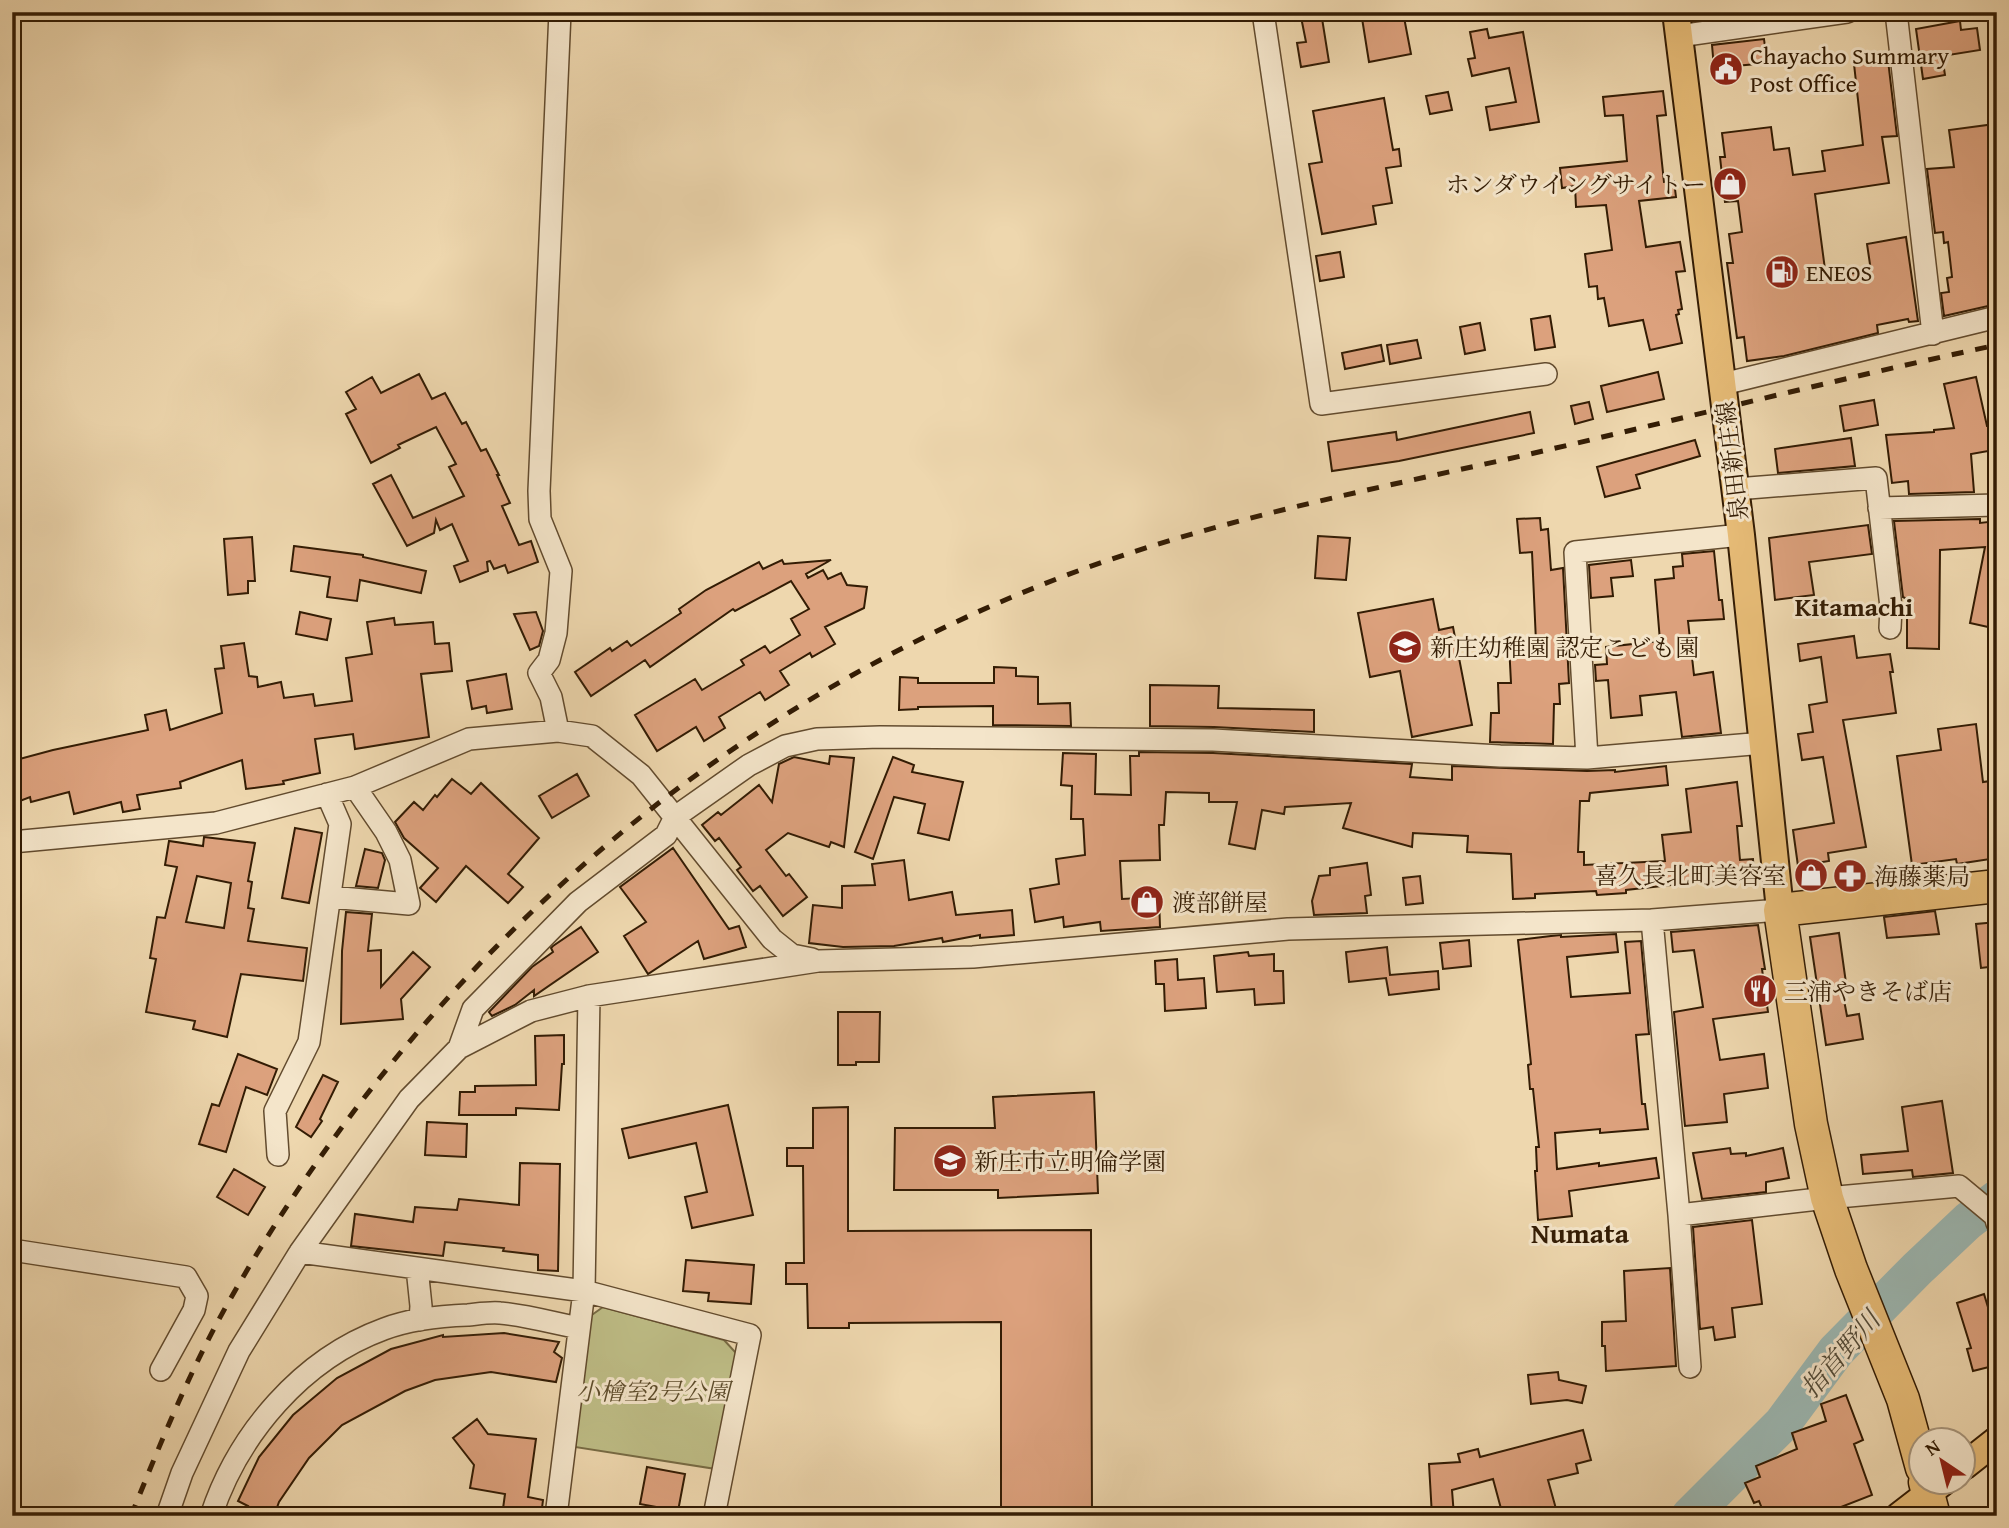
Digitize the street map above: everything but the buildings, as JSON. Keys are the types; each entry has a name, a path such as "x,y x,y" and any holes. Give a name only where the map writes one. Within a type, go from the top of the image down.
{"highway":[{"path":"1911,1426 1827,1198 1811,1124 1780,911 1997,886"}],"main road":[{"name":"泉田新庄線","path":"1677,24 1736,489 1780,911"},
{"path":"1978,1455 1997,1440"},
{"path":"1899,1516 1922,1496"}],"street":[{"path":"558,731 551,697 539,673 549,660 556,633 561,571 540,519 539,491 560,12"},
{"path":"1263,12 1321,404 1546,374"},
{"path":"1677,24 1847,12"},
{"path":"1896,12 1933,334"},
{"path":"1723,384 1997,317"},
{"path":"1736,489 1876,478 1891,607 1890,628"},
{"path":"1879,508 1997,505"},
{"path":"1587,758 1575,552 1741,535"},
{"path":"12,842 216,823 355,787 469,739 558,731 592,736 641,775 772,939 792,955 818,961"},
{"path":"459,1048 473,1009 578,902 666,835 675,817 749,765 785,746 817,739 918,737 1213,740 1500,757 1587,758 1764,743"},
{"path":"330,897 409,904 400,860 386,832 355,787"},
{"path":"278,1155 275,1111 309,1042 340,824 327,794"},
{"path":"167,1516 182,1474 239,1351 300,1252 409,1099 459,1048 531,1011 589,996 818,961 972,957 1288,929 1652,920 1780,911"},
{"path":"1652,920 1690,1367"},
{"path":"556,1516 584,1291 589,996"},
{"path":"1679,1215 1959,1185 1995,1216 1997,1223"},
{"path":"12,1250 186,1277 197,1296 194,1310 161,1370"},
{"path":"300,1252 584,1291 750,1335 714,1516"},
{"path":"417,1268 420,1320"},
{"path":"211,1516 238,1454 265,1416 293,1387 356,1341 386,1328 440,1316 500,1313 579,1328"}],"green space":[{"name":"小檜室2号公園","path":"603,1307 724,1340 736,1353 716,1469 575,1447 589,1317"}],"waterway":[{"name":"指首野川","path":"1690,1516 1782,1424 1836,1351 1917,1269 1968,1221 1997,1199"}],"railway":[{"path":"131,1516 188,1381 228,1303 304,1181 388,1068 481,962 583,865 693,777 810,700 935,632 1067,575 1180,537 1355,493 1997,345"}],"place":[{"name":"Chayacho Summary Post Office","path":"1726,69"},
{"name":"ホンダウイングサイトー","path":"1730,184"},
{"name":"ENEOS","path":"1782,272"},
{"name":"新庄幼稚園 認定こども園","path":"1405,647"},
{"name":"喜久長北町美容室","path":"1811,875"},
{"name":"海藤薬局","path":"1850,876"},
{"name":"渡部餅屋","path":"1147,902"},
{"name":"三浦やきそば店","path":"1760,991"},
{"name":"新庄市立明倫学園","path":"950,1161"}],"district":[{"name":"Kitamachi","path":"1854,606"},
{"name":"Numata","path":"1580,1232"}]}
